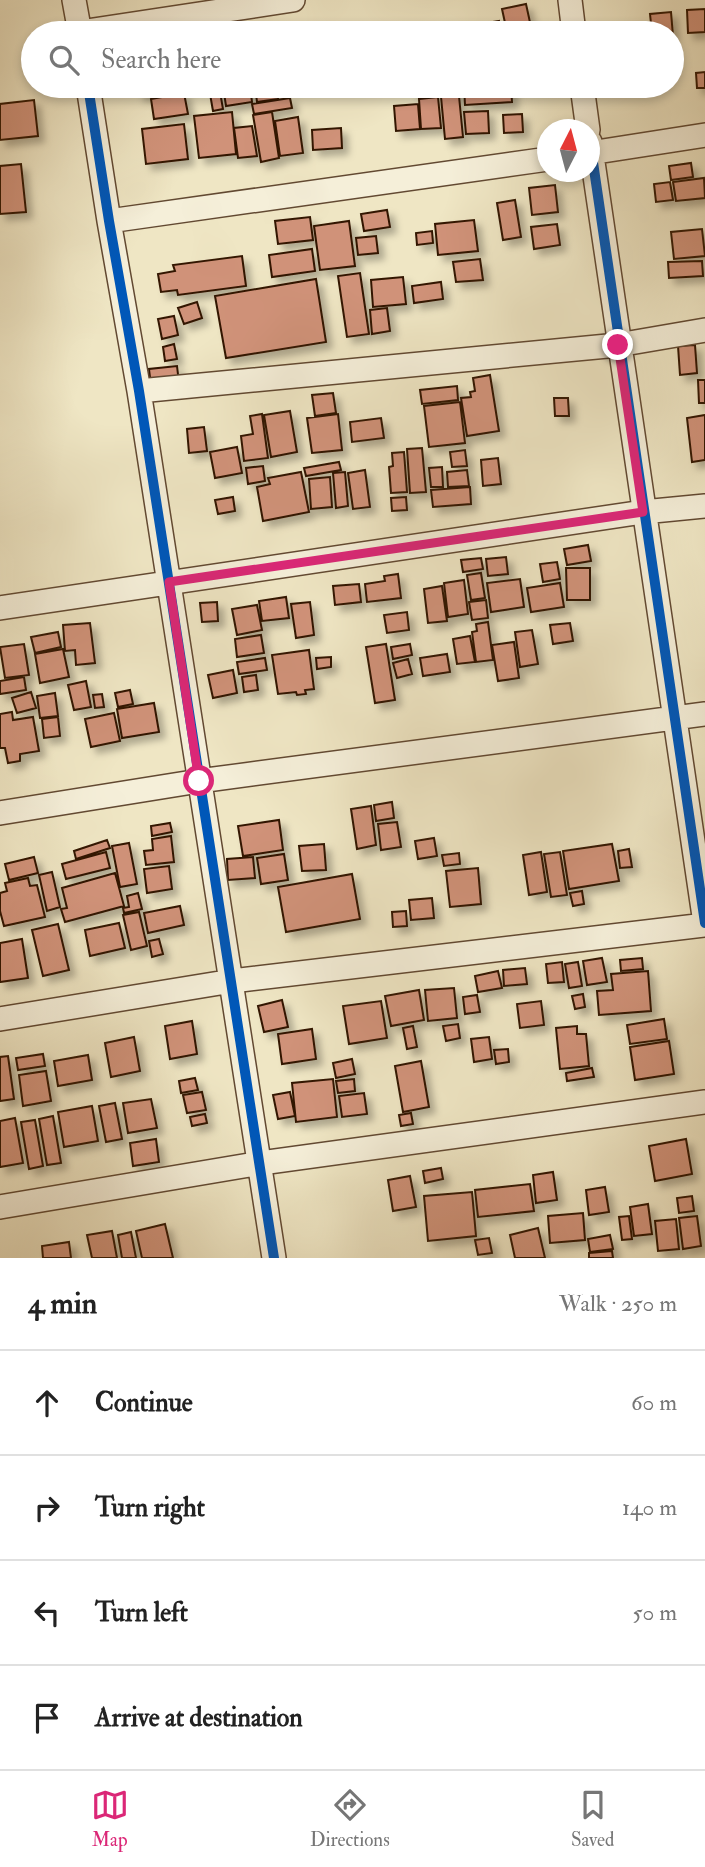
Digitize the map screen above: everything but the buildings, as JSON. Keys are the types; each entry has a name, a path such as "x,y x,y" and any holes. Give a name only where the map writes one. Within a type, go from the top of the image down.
{"street":[{"path":"74,0 78,21"},
{"path":"157,21 293,0"},
{"path":"569,0 572,21"},
{"path":"90,98 139,391 274,1258"},
{"path":"584,98 586,119"},
{"path":"600,148 705,135"},
{"path":"109,221 537,161"},
{"path":"0,1019 232,981 705,924 595,182"},
{"path":"139,391 618,345 705,330"},
{"path":"0,608 643,512 705,506"},
{"path":"0,813 199,781 705,714"},
{"path":"0,1207 261,1163 705,1102"}],"cycle path":[{"path":"90,98 139,391 274,1258"},
{"path":"596,182 705,923"}],"route":[{"path":"199,781 169,582 643,512 618,345"}]}
